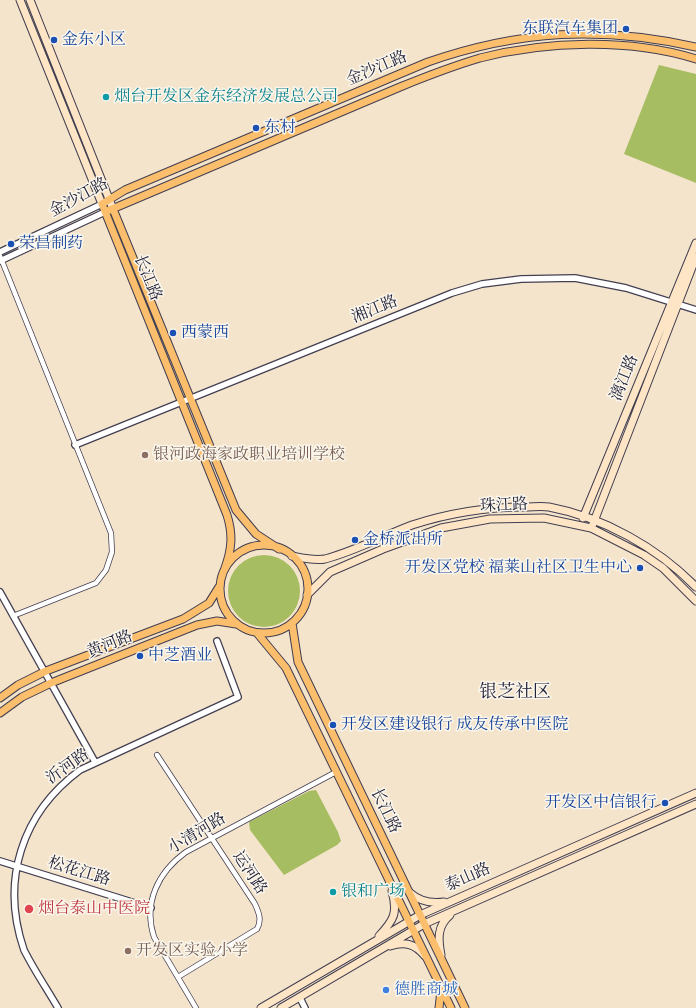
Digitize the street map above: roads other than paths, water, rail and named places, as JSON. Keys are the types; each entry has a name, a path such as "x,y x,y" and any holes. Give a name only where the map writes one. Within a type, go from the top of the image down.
{"main road":[{"name":"长江路","path":"20,0 230,525 232,536 230,553 225,568"},
{"name":"长江路","path":"30,0 113,209 192,399 236,510 256,534 279,549"},
{"name":"金沙江路","path":"102,204 109,198 125,190 428,62 478,46 552,34 598,33 636,36 696,47"},
{"name":"金沙江路","path":"105,212 400,87 447,68 482,58 543,47 615,45 650,49 696,59"},
{"name":"漓江路","path":"591,528 696,243"},
{"name":"漓江路","path":"581,525 674,302 696,257"},
{"path":"292,556 298,563 305,576 307,595 302,611 292,623 272,632 257,633 236,624 224,608 221,598 220,585 225,568 231,560 245,550 259,546 279,549 292,556 307,559 324,559 413,525 460,512 505,507 548,507 594,520 644,544 665,558 696,587"},
{"name":"珠江路","path":"307,595 330,572 390,546 441,528 462,523 504,518 544,518 591,528 651,559 677,581 696,601"},
{"name":"黄河路","path":"0,698 18,685 46,671 183,619 209,603 216,595 220,585"},
{"name":"黄河路","path":"0,713 22,697 51,683 197,625 217,621 236,624"},
{"name":"长江路","path":"292,623 298,662 465,1008"},
{"name":"长江路","path":"257,633 286,668 451,1008"},
{"name":"泰山路","path":"261,1008 420,915 696,793"},
{"name":"泰山路","path":"281,1008 424,924 696,804"},
{"path":"374,942 394,917 395,904 389,881"},
{"path":"406,887 416,898 424,901 432,903 450,902"},
{"path":"442,961 438,939 439,930 443,922 454,911"},
{"path":"378,950 392,945 408,944 416,947 426,957"},
{"path":"439,984 441,992 439,1008"}],"street":[{"name":"金沙江路","path":"0,252 102,204"},
{"name":"金沙江路","path":"1,259 105,212"},
{"path":"1,259 111,533 112,552 106,570 96,583 13,616"},
{"name":"湘江路","path":"75,445 192,399 452,292 482,284 521,279 575,278 626,288 696,310"},
{"path":"0,592 46,671 94,762"},
{"name":"沂河路","path":"58,1008 24,949 14,922 10,897 10,878 18,844 46,800 61,784 94,762 238,697 217,641"},
{"name":"运河路","path":"157,755 254,904 259,915 260,924 257,929 251,933 178,977"},
{"name":"小清河路","path":"196,1008 154,937 150,925 151,908 156,885 174,860 336,772"},
{"name":"松花江路","path":"0,861 151,908"},
{"path":"300,998 305,1008"}],"place":[{"name":"东联汽车集团","path":"626,29"},
{"name":"金东小区","path":"54,40"},
{"name":"烟台开发区金东经济发展总公司","path":"106,97"},
{"name":"东村","path":"256,128"},
{"name":"荣昌制药","path":"11,244"},
{"name":"西蒙西","path":"173,333"},
{"name":"银河政海家政职业培训学校","path":"145,455"},
{"name":"金桥派出所","path":"355,540"},
{"name":"开发区党校 福莱山社区卫生中心","path":"640,568"},
{"name":"中芝酒业","path":"140,656"},
{"name":"开发区建设银行 成友传承中医院","path":"333,725"},
{"name":"开发区中信银行","path":"665,803"},
{"name":"银和广场","path":"333,892"},
{"name":"烟台泰山中医院","path":"29,909"},
{"name":"开发区实验小学","path":"128,951"},
{"name":"德胜商城","path":"386,990"}],"district":[{"name":"银芝社区","path":"515,693"}]}
